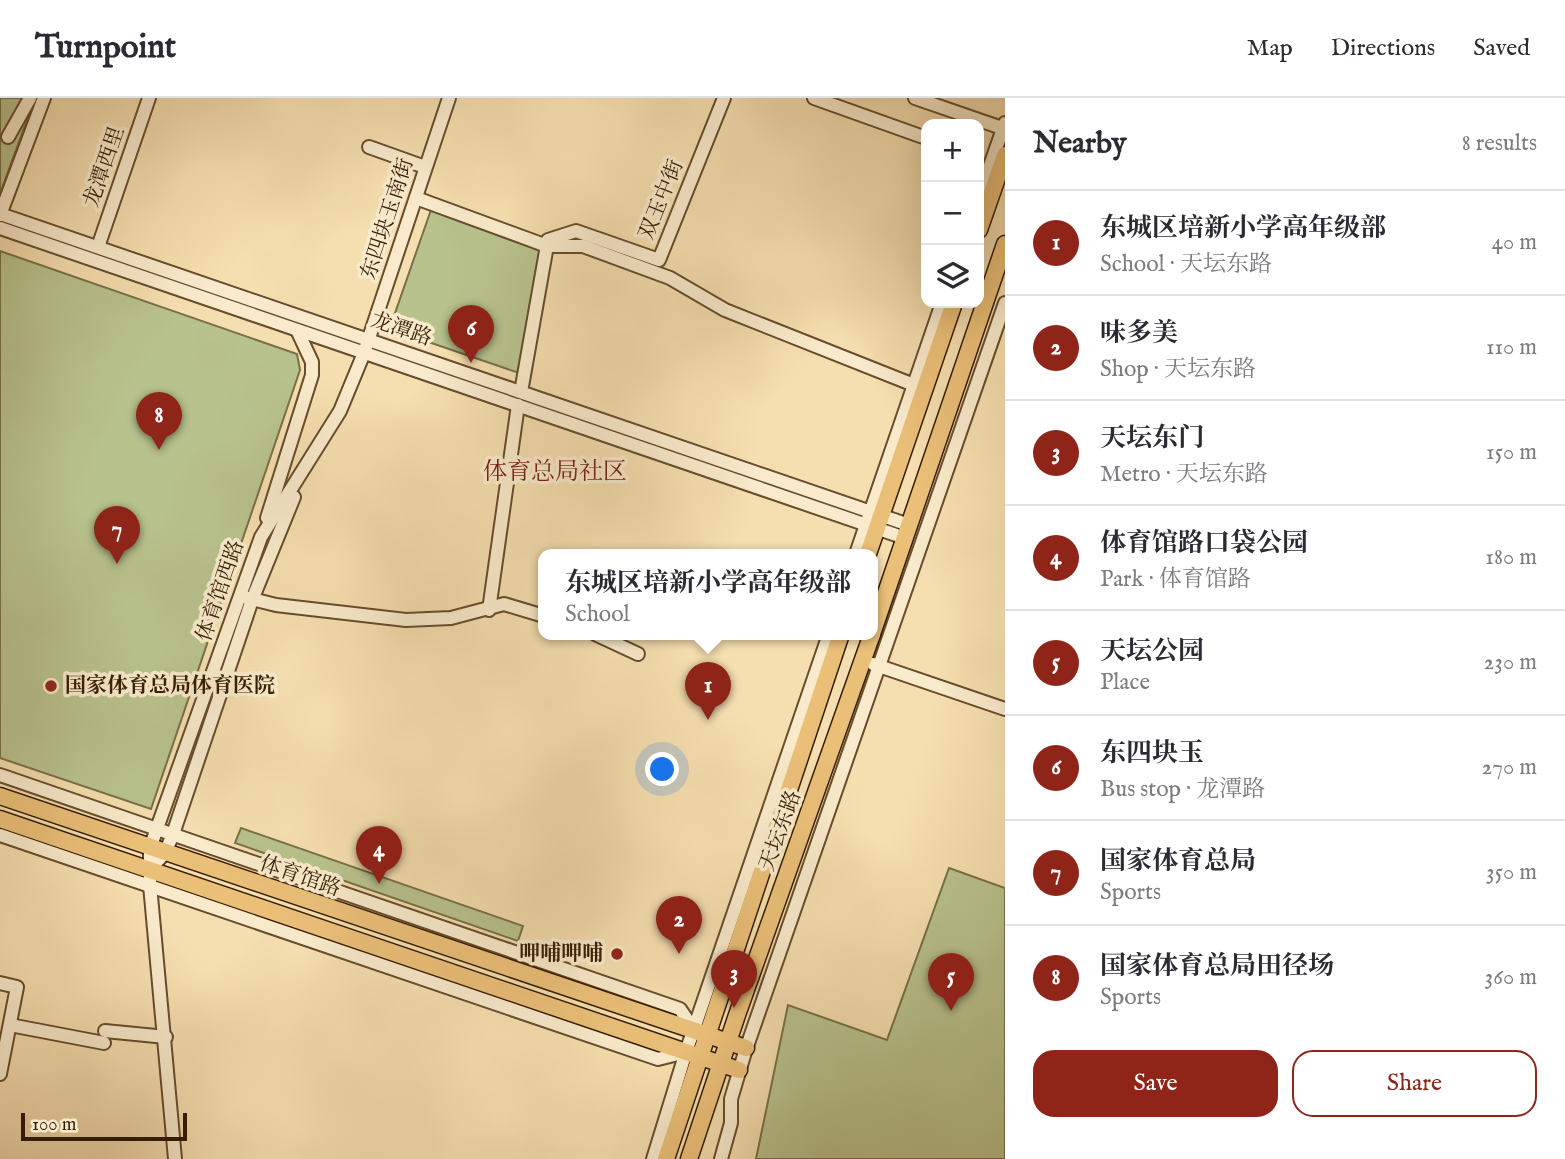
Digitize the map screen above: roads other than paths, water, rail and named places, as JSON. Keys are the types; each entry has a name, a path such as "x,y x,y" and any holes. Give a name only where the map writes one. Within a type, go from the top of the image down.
{"main road":[{"path":"984,206 994,159"},
{"name":"天坛东路","path":"878,617 1005,244"},
{"path":"869,549 873,520 919,387 952,308"},
{"name":"天坛东路","path":"666,1159 700,1032 839,640"},
{"name":"天坛东路","path":"689,1159 728,1042 871,663 872,640"},
{"name":"体育馆路","path":"0,796 700,1032"},
{"name":"体育馆路","path":"0,819 150,878 739,1070"},
{"path":"700,1032 746,1048"}],"street":[{"path":"26,146 4,136 30,98"},
{"path":"0,214 44,98"},
{"name":"龙潭西里","path":"98,247 149,98"},
{"name":"东四块玉南街","path":"364,353 449,98"},
{"name":"双玉中街","path":"547,246 548,240 576,231 659,260 724,98"},
{"path":"814,98 921,136"},
{"path":"915,98 1004,127 984,184"},
{"path":"369,147 425,167"},
{"path":"416,198 547,246 583,246 670,278 725,310 919,387 941,308"},
{"name":"龙潭路","path":"0,214 521,392 907,532"},
{"name":"龙潭路","path":"0,228 518,405 873,520"},
{"path":"521,392 547,246"},
{"path":"721,1159 731,1123 731,1099 739,1070 871,663 1005,303"},
{"path":"261,537 312,375 313,362 297,330"},
{"name":"体育馆西路","path":"158,850 173,834 246,598 261,537 340,411 364,353"},
{"path":"489,610 518,405"},
{"name":"体育馆西路","path":"150,878 158,850 156,828 246,598 313,455"},
{"path":"858,549 873,520"},
{"path":"246,598 406,620 451,618 504,604 538,614"},
{"path":"608,640 638,654"},
{"path":"700,1032 827,640"},
{"path":"871,663 1005,709"},
{"path":"0,775 680,1009 700,1032"},
{"path":"0,835 150,878 166,1037 174,1159"},
{"path":"0,983 16,987 0,1074"},
{"path":"10,1025 104,1037 166,1037"},
{"name":"天坛东路","path":"653,1159 693,1054"}],"place":[{"name":"东四块玉","path":"471,363"},
{"name":"国家体育总局田径场","path":"159,450"},
{"name":"国家体育总局","path":"117,564"},
{"name":"国家体育总局体育医院","path":"51,686"},
{"name":"东城区培新小学高年级部","path":"708,720"},
{"name":"体育馆路口袋公园","path":"379,884"},
{"name":"呷哺呷哺","path":"617,954"},
{"name":"味多美","path":"679,954"},
{"name":"天坛东门","path":"734,1008"},
{"name":"天坛公园","path":"951,1011"}],"district":[{"name":"体育总局社区","path":"555,472"}]}
